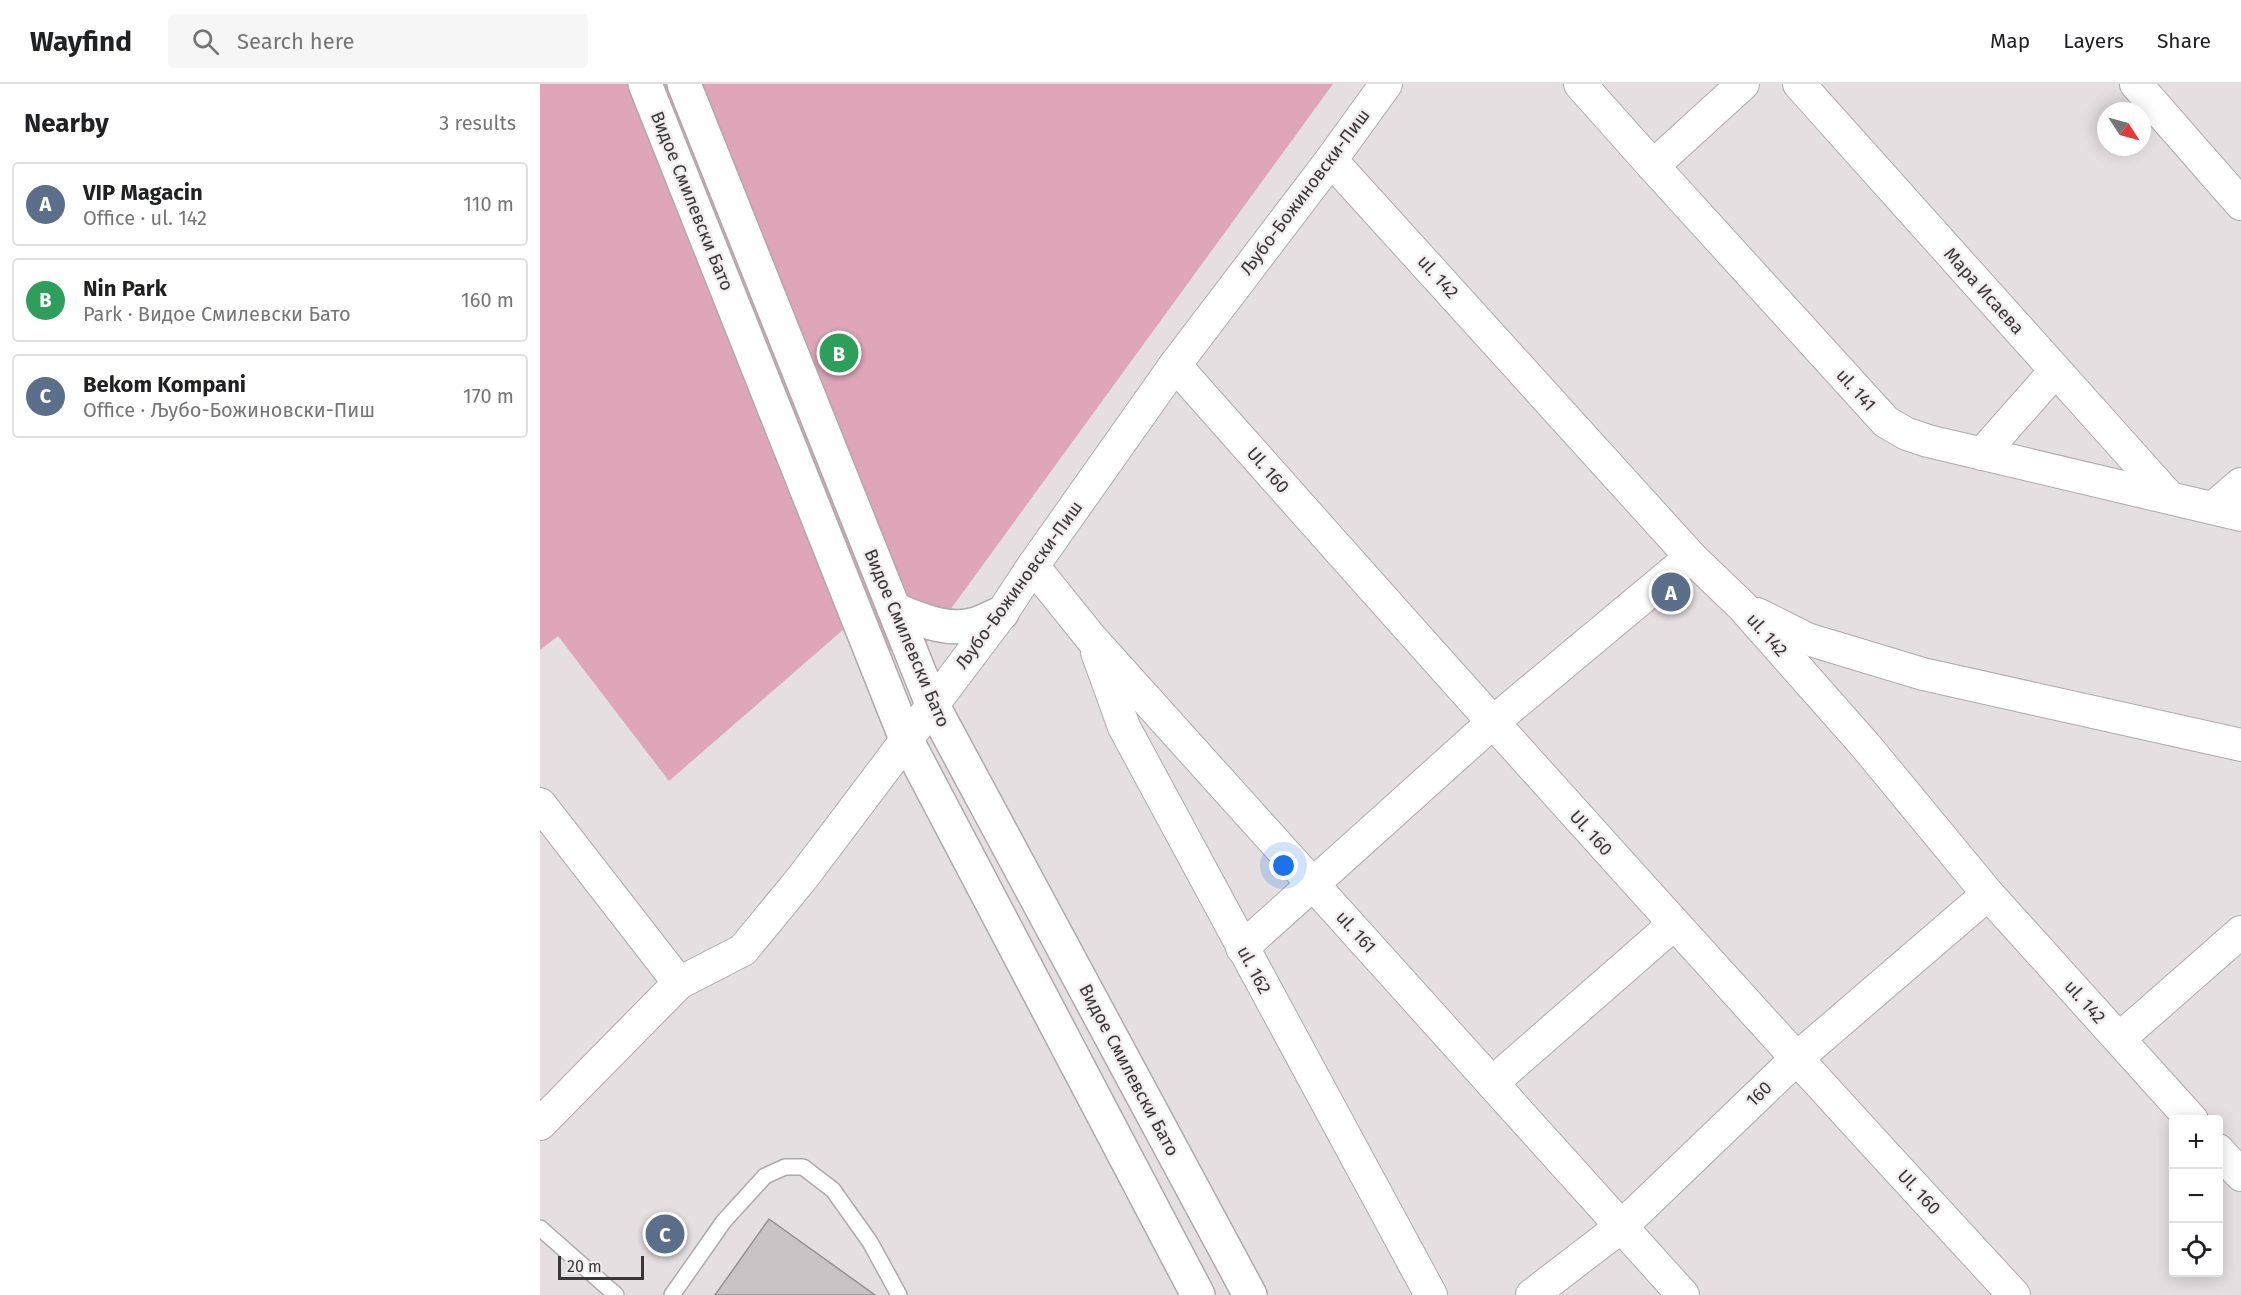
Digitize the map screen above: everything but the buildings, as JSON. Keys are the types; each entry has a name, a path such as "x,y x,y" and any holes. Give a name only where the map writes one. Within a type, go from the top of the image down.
{"street":[{"name":"Видое Смилевски Бато","path":"645,84 906,739 1198,1295"},
{"name":"Видое Смилевски Бато","path":"684,84 932,704 1250,1295"},
{"name":"Љубо-Божиновски-Пиш","path":"540,1124 679,983 743,950 803,877 1002,613 1175,365 1386,84"},
{"name":"ul. 141","path":"1581,84 1886,422 1918,437 1982,454 2227,511"},
{"path":"1653,166 1743,84"},
{"name":"Мара Исаева","path":"1800,84 2169,497"},
{"path":"2136,84 2241,204"},
{"name":"ul. 142","path":"1331,160 1691,557 1742,606 1865,745 1988,894 2188,1115"},
{"name":"Ul. 160","path":"1175,365 1492,723 1796,1059 2014,1295"},
{"path":"1982,454 2055,371"},
{"path":"2227,511 2241,484"},
{"path":"1242,948 1492,723 1691,557"},
{"name":"ul. 161","path":"1033,566 1091,638 1683,1295"},
{"path":"1742,606 1807,639 1891,665 2241,745"},
{"path":"894,609 930,623 947,626 975,624 1002,613"},
{"name":"ul. 162","path":"1091,638 1124,727 1431,1295"},
{"path":"540,804 679,983"},
{"name":"160","path":"1532,1295 1622,1226 1796,1059 1988,894"},
{"path":"1492,1083 1674,924"},
{"path":"2119,1039 2241,932"},
{"path":"2223,1155 2241,1174"}],"lane":[{"path":"672,1295 724,1221 765,1176 785,1167 803,1167 832,1190 870,1242 899,1295"},
{"path":"540,1228 616,1295"}],"shaded area":[{"path":"540,84 1333,84 910,665 852,622 669,781 558,636 540,650"}],"place":[{"name":"Nin Park","path":"839,353"},
{"name":"VIP Magacin","path":"1671,592"},
{"name":"Bekom Kompani","path":"665,1234"}]}
